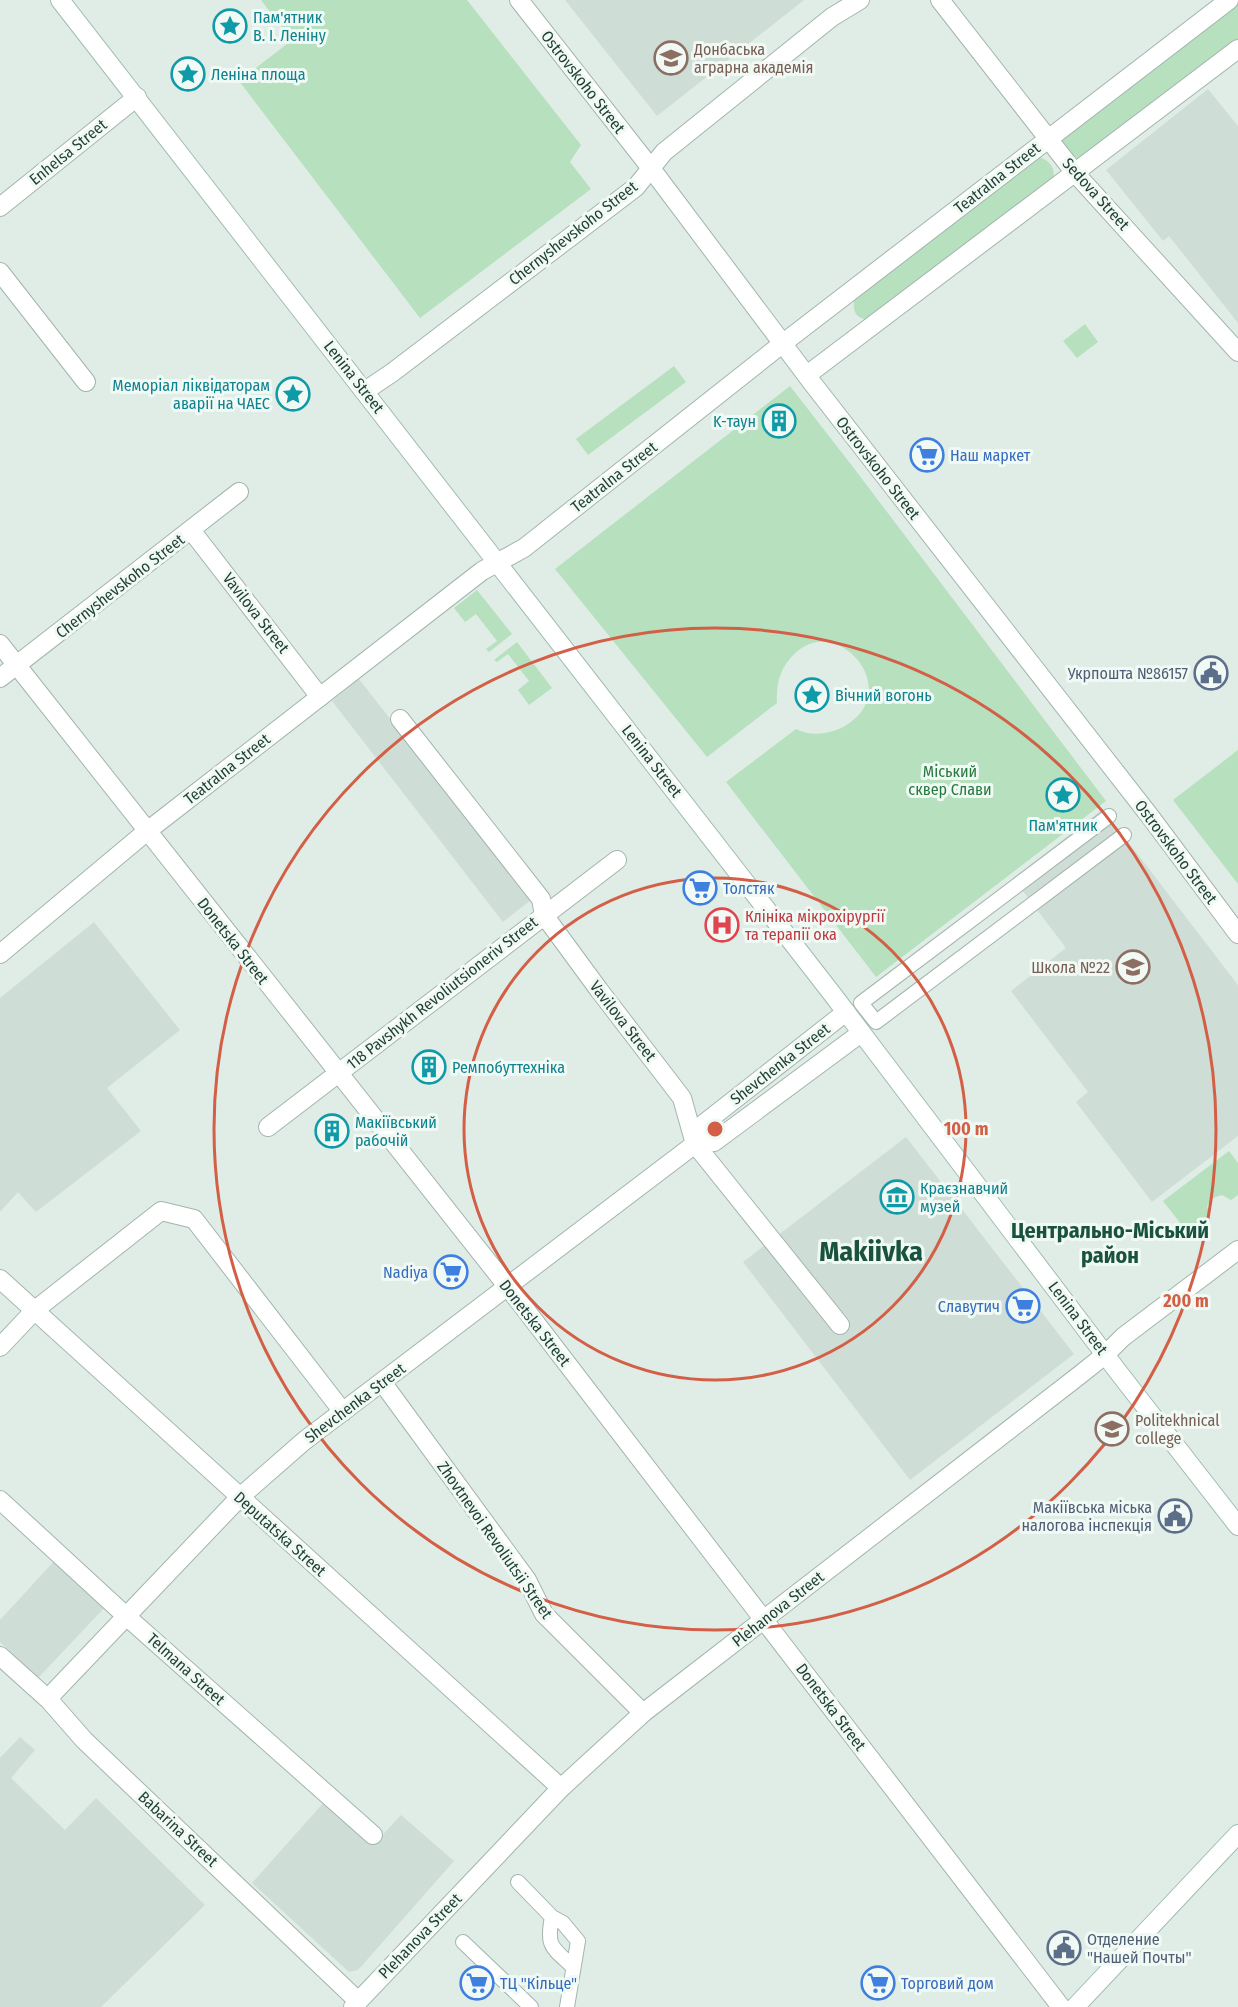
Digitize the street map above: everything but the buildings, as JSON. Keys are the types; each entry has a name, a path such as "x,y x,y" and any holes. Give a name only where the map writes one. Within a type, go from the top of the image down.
{"street":[{"name":"Lenina Street","path":"60,0 846,1012 1238,1526"},
{"name":"Ostrovskoho Street","path":"519,0 650,167 782,344 1149,815 1238,934"},
{"name":"Chernyshevskoho Street","path":"364,391 393,372 636,187 663,152 832,17 860,0"},
{"name":"Sedova Street","path":"940,0 1075,173 1238,352"},
{"name":"Teatralna Street","path":"0,954 146,832 482,570 524,548 782,344 1229,0"},
{"path":"807,375 1238,49"},
{"name":"Enhelsa Street","path":"0,207 136,97"},
{"path":"0,272 86,382"},
{"name":"Chernyshevskoho Street","path":"0,678 239,492"},
{"name":"Vavilova Street","path":"191,530 320,696"},
{"name":"Donetska Street","path":"0,644 507,1287 1061,2007"},
{"name":"Vavilova Street","path":"400,719 541,899 544,915 598,990 682,1098 695,1144 840,1325"},
{"path":"1109,816 861,1003 876,1022 1124,834"},
{"name":"118 Pavshykh Revoliutsioneriv Street","path":"268,1127 617,860"},
{"name":"Shevchenka Street","path":"695,1144 702,1125 846,1012"},
{"name":"Shevchenka Street","path":"49,1700 54,1692 240,1497 304,1441 695,1144 714,1142 861,1033"},
{"path":"0,1347 35,1310 161,1211 194,1219 343,1412"},
{"name":"Plehanova Street","path":"356,2004 561,1788 644,1713 1106,1354 1123,1337 1238,1250"},
{"name":"Deputatska Street","path":"0,1280 561,1788"},
{"name":"Zhovtnevoi Revoliutsii Street","path":"382,1382 527,1580 544,1614 644,1713"},
{"name":"Telmana Street","path":"0,1500 126,1616 374,1835"},
{"name":"Babarina Street","path":"0,1656 49,1700 84,1740 356,2004"},
{"path":"1076,2007 1238,1834"},
{"path":"518,1882 552,1917 563,1923 578,1941 567,2007"},
{"path":"552,1917 549,1934 552,1947 573,1967"},
{"path":"463,1942 531,2007"}],"shaded area":[{"name":"Донбаська аграрна академія","path":"565,0 804,0 657,116"},
{"path":"1208,89 1238,126 1238,323 1169,236 1163,241 1106,170"},
{"path":"359,679 531,900 503,922 332,701"},
{"name":"Школа №22","path":"1103,809 1238,985 1238,1136 1152,1202 1076,1102 1088,1092 1011,991 1066,948 1013,878"},
{"path":"94,922 180,1030 107,1088 141,1131 36,1212 18,1192 0,1212 0,998"},
{"path":"906,1137 1074,1354 910,1480 743,1262"},
{"path":"56,1559 107,1605 38,1678 0,1642 0,1620"},
{"path":"20,1737 35,1750 11,1778 65,1830 96,1798 205,1905 101,2007 0,2007 0,1758"},
{"path":"325,1801 376,1842 401,1815 454,1861 358,1970 349,1972 252,1883"}],"green space":[{"path":"261,0 467,0 581,145 570,162 591,189 420,318 239,81 292,40"},
{"path":"1238,0 1238,39 1081,158 1073,158 1061,143 1063,134"},
{"path":"1039,157 1051,164 1054,177 872,320 856,314 855,296 1031,159"},
{"path":"1085,324 1098,342 1077,358 1063,341"},
{"path":"674,366 686,382 588,455 576,439"},
{"name":"Міський сквер Слави","path":"790,386 1106,801 876,977 726,782 796,729 814,734 833,731 845,726 862,710 869,692 866,674 856,658 842,647 824,642 806,646 789,660 783,670 778,686 777,703 707,757 555,569"},
{"path":"477,590 512,634 489,652 486,649 497,641 476,614 465,622 454,608"},
{"path":"517,642 552,688 529,705 518,690 529,681 508,654 497,662 494,660"},
{"path":"1238,750 1238,884 1173,800"},
{"path":"1229,1151 1238,1163 1238,1195 1231,1200 1222,1195 1213,1198 1207,1206 1210,1216 1188,1233 1163,1201"}],"place":[{"name":"Пам'ятник В. І. Леніну","path":"230,26"},
{"name":"Донбаська аграрна академія","path":"671,58"},
{"name":"Леніна площа","path":"188,74"},
{"name":"Меморіал ліквідаторам аварії на ЧАЕС","path":"293,394"},
{"name":"K-таун","path":"779,421"},
{"name":"Наш маркет","path":"927,455"},
{"name":"Укрпошта №86157","path":"1211,673"},
{"name":"Вічний вогонь","path":"812,695"},
{"name":"Пам'ятник","path":"1063,795"},
{"name":"Толстяк","path":"700,888"},
{"name":"Клініка мікрохірургії та терапії ока","path":"722,925"},
{"name":"Школа №22","path":"1133,967"},
{"name":"Ремпобуттехніка","path":"429,1067"},
{"name":"Макіївський рабочій","path":"332,1131"},
{"name":"Краєзнавчий музей","path":"897,1197"},
{"name":"Nadiya","path":"451,1272"},
{"name":"Славутич","path":"1023,1306"},
{"name":"Politekhnical college","path":"1112,1429"},
{"name":"Макіївська міська налогова інспекція","path":"1175,1516"},
{"name":"Отделение \"Нашей Почты\"","path":"1064,1948"},
{"name":"ТЦ \"Кільце\"","path":"477,1983"},
{"name":"Торговий дом","path":"878,1983"}],"district":[{"name":"Центрально-Міський район","path":"1110,1242"},
{"name":"Makiivka","path":"871,1251"}]}
